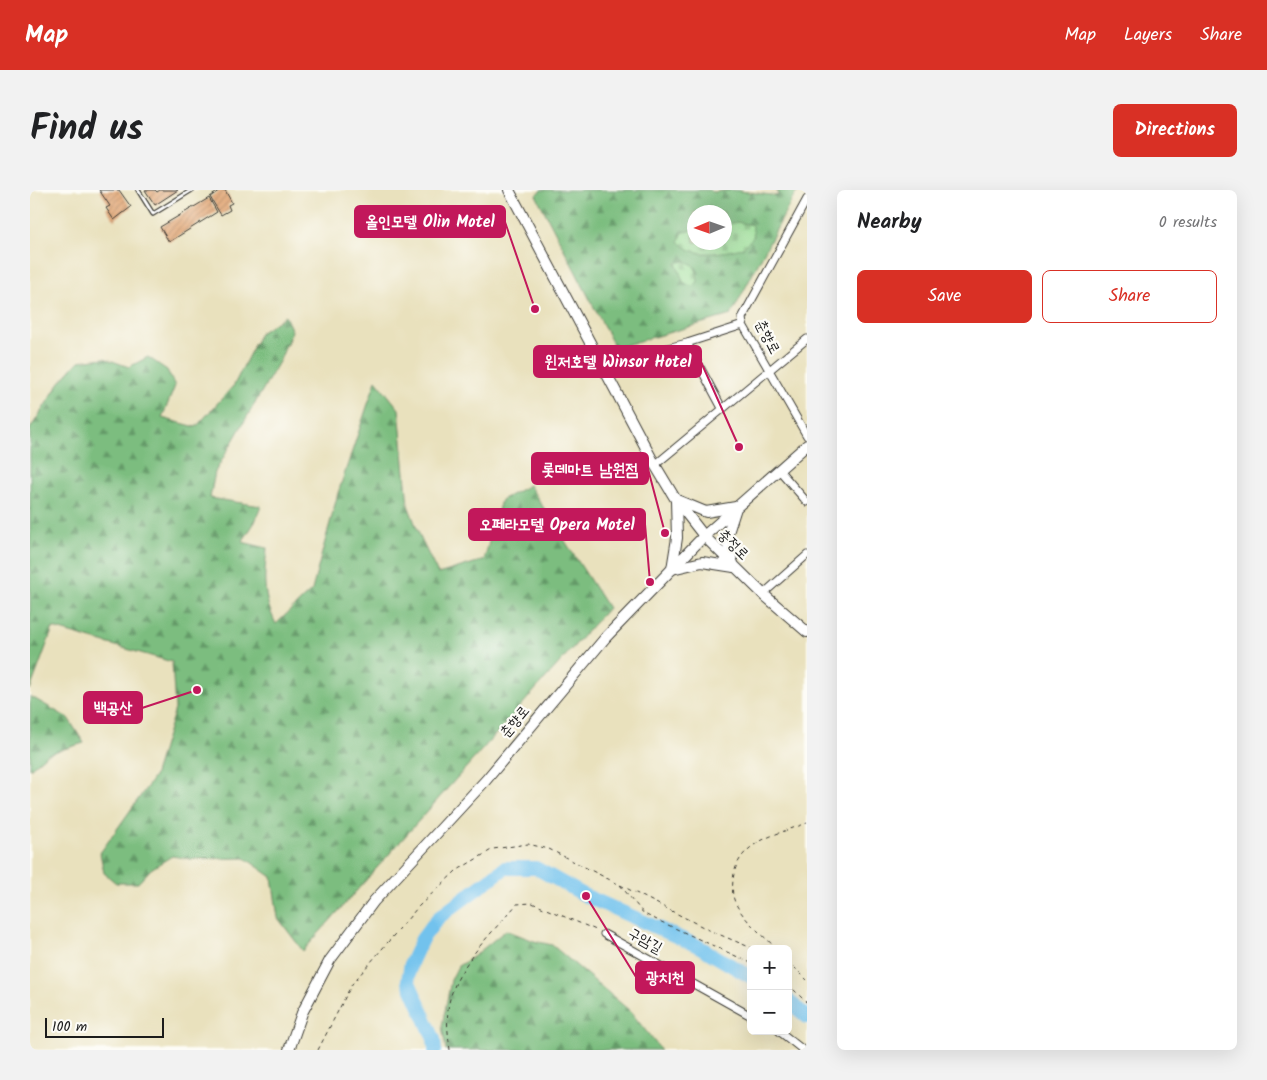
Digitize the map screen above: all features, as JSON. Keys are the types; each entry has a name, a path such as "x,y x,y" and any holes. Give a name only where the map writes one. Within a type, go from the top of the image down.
{"street":[{"name":"충정로","path":"509,190 601,365 676,500 704,536 734,567 807,632"},
{"name":"춘향로","path":"807,199 742,318 743,325 768,371 807,436"},
{"path":"601,365 686,343 743,325"},
{"path":"655,465 807,338"},
{"path":"686,343 722,408"},
{"name":"춘향로","path":"289,1050 302,1014 330,960 374,901 486,780 606,637 704,536 780,471 807,445"},
{"path":"780,471 807,502"},
{"path":"676,500 706,512 736,508 726,540 734,567 702,562 672,569 677,538 676,500"},
{"path":"763,594 806,557"},
{"name":"구암길","path":"604,934 747,1014"},
{"path":"784,1035 803,1050"}],"lane":[{"path":"138,190 152,214 192,190"}],"path":[{"path":"773,945 737,908 732,897 734,868 737,859 758,842 807,823"},
{"path":"318,1050 352,984 418,907 456,871 493,849 528,844 549,849 711,931 747,946"},
{"path":"619,885 644,914 747,961"},
{"path":"450,1050 447,1026 449,1004 455,985 477,950 516,904 532,903 604,934"},
{"path":"792,964 807,980"},
{"path":"792,988 807,1003"}],"green space":[{"path":"541,190 709,190 713,192 733,190 778,196 777,190 800,190 794,196 731,315 615,348 536,195"},
{"path":"737,222 752,225 754,236 743,248 717,253 700,253 690,250 732,250 732,223"},
{"path":"687,231 687,248 679,241 683,232"},
{"path":"684,261 691,264 696,271 698,282 693,286 684,284 676,263"},
{"path":"285,316 292,331 280,360 215,472 210,498 261,506 255,522 242,542 267,548 265,587 268,604 276,624 312,590 338,493 376,380 399,409 408,505 421,539 438,574 484,560 501,500 529,485 608,608 303,951 278,918 272,877 245,858 191,859 172,856 151,869 138,883 116,883 104,873 100,853 154,777 175,709 172,662 53,628 30,690 30,429 60,382 79,361 104,358 129,367 148,357 167,370 175,386 162,418 196,427 234,385 260,333"},
{"path":"30,696 68,718 84,743 47,754 30,769"},
{"path":"506,930 534,941 552,945 630,1011 661,1050 446,1050 442,1026 451,980 458,966 473,957"}],"building":[{"path":"99,190 119,190 131,207 114,220 106,208 110,206"},
{"path":"145,190 155,190 157,192 160,190 178,190 155,205"},
{"path":"220,190 225,190 232,203 228,205 230,210 221,215 210,197"},
{"path":"209,198 217,212 169,242 160,227"}],"waterway":[{"path":"435,1050 434,1039 408,980 411,963 422,939 438,918 505,868 536,868 586,896 698,946 747,975"},
{"path":"792,1004 807,1017"}],"place":[{"name":"올인모텔 Olin Motel","path":"535,309"},
{"name":"윈저호텔 Winsor Hotel","path":"739,447"},
{"name":"롯데마트 남원점","path":"665,533"},
{"name":"오페라모텔 Opera Motel","path":"650,582"},
{"name":"백공산","path":"197,690"},
{"name":"광치천","path":"586,896"}]}
